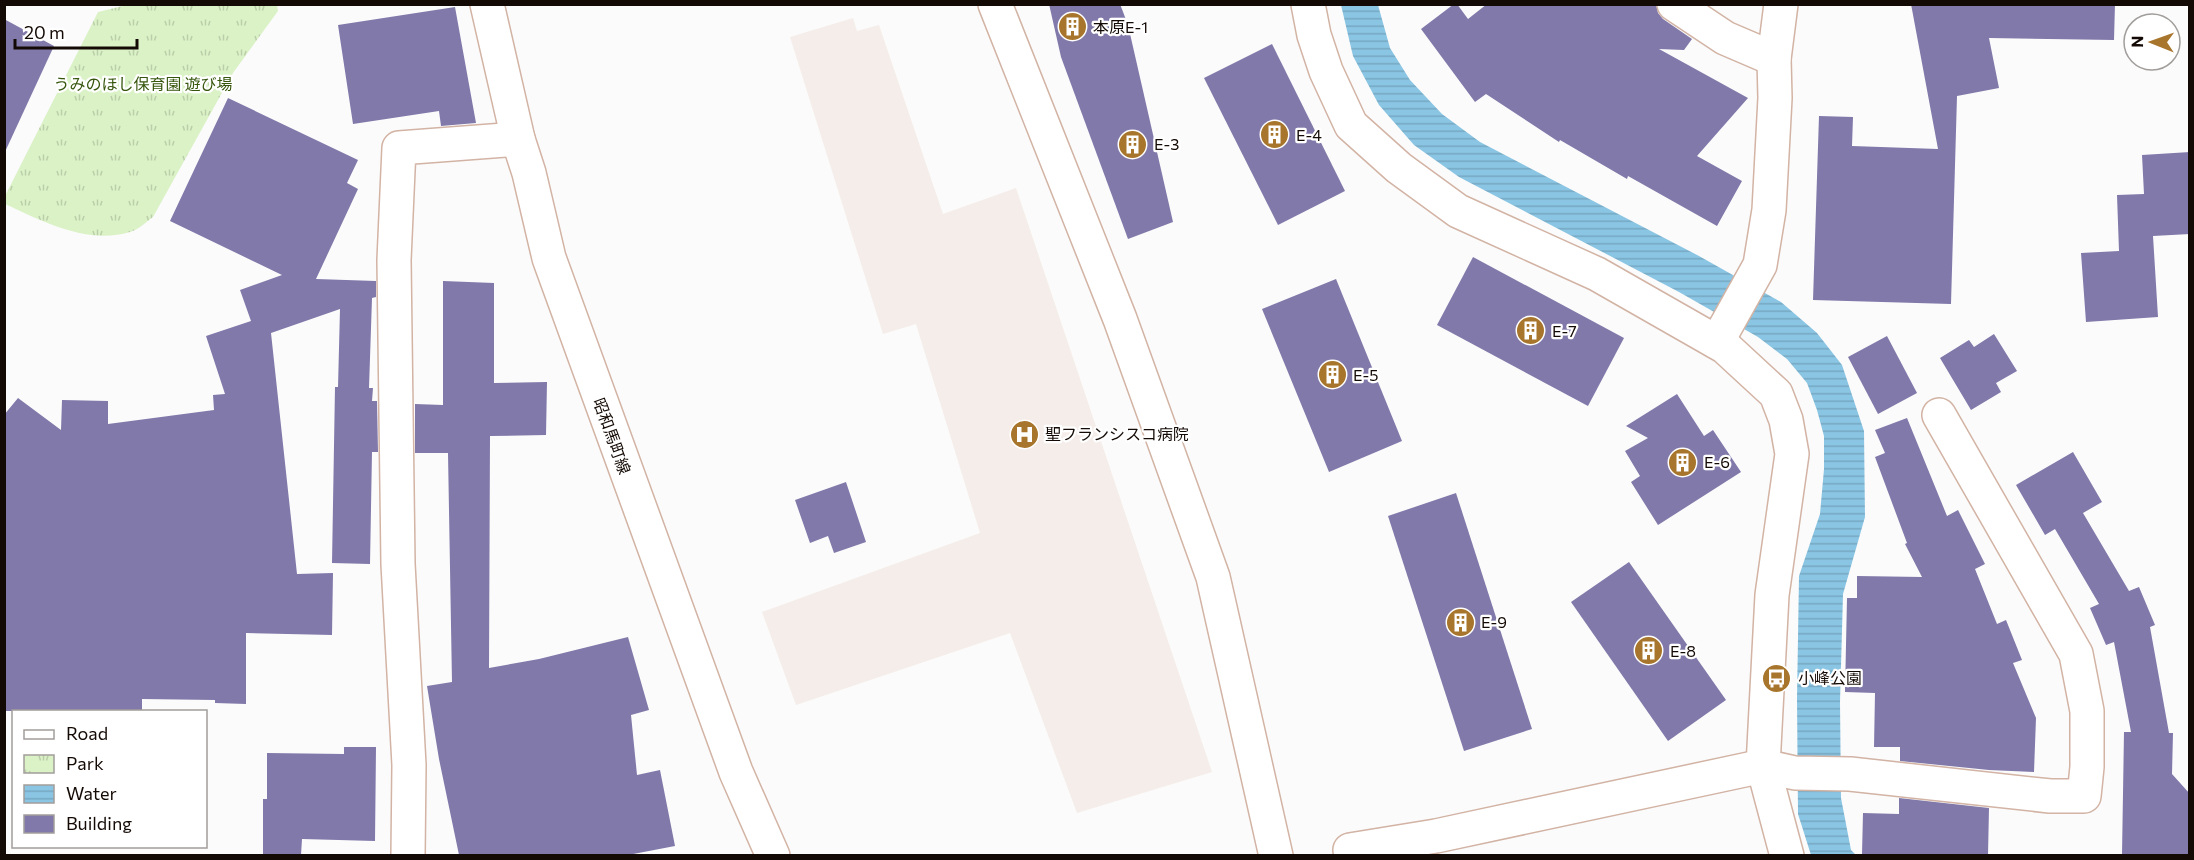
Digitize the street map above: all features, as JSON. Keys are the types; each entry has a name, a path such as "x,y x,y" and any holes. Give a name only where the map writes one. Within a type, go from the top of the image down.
{"street":[{"name":"昭和馬町線","path":"487,4 518,139 529,173 549,258 736,772 773,855"},
{"path":"994,4 1120,319 1213,577 1276,855"},
{"path":"1308,4 1314,35 1326,71 1351,125 1399,168 1458,211 1597,274 1720,337 1725,347 1776,394 1786,420 1792,454 1772,595 1762,766 1787,855"},
{"path":"1674,4 1725,38 1774,59"},
{"path":"1720,337 1760,265 1769,210 1775,98 1774,59 1781,4"},
{"path":"408,855 409,765 398,564 394,260 399,148 518,139"},
{"path":"1350,850 1439,846 1762,766 1795,773 1850,774 2050,796 2084,796 2087,711 2076,654 1939,415"}],"shaded area":[{"name":"聖フランシスコ病院","path":"853,18 857,31 879,25 943,214 1016,188 1212,772 1077,813 1010,633 796,705 762,612 980,533 916,324 883,334 790,37"}],"green space":[{"name":"うみのほし保育園 遊び場","path":"131,4 277,4 278,11 233,73 153,217 142,226 133,231 98,236 49,224 5,204 5,196 98,12"}],"water":[{"path":"1341,5 1378,5 1390,48 1410,80 1442,114 1480,142 1699,256 1781,302 1817,333 1842,365 1864,431 1865,517 1843,594 1840,702 1841,798 1851,850 1856,855 1811,855 1798,814 1799,576 1820,514 1824,469 1824,436 1807,383 1787,359 1758,337 1679,292 1459,177 1414,145 1379,105 1353,56"}],"building":[{"name":"E-3","path":"1049,4 1120,4 1128,25 1173,222 1128,239 1061,57"},
{"path":"1457,4 1468,19 1487,4 1656,4 1658,13 1663,19 1692,39 1684,50 1659,49 1748,98 1697,156 1742,181 1717,226 1628,176 1627,179 1560,140 1559,142 1486,94 1475,102 1421,29"},
{"path":"1911,4 2115,4 2114,40 1989,38 1999,88 1957,96 1951,304 1813,300 1819,116 1853,117 1852,146 1938,149"},
{"path":"455,7 476,123 441,126 439,111 353,124 338,25"},
{"path":"4,19 54,46 4,154"},
{"name":"E-4","path":"1272,44 1345,191 1278,225 1204,78"},
{"path":"228,98 358,160 347,183 358,189 316,279 376,281 376,297 372,298 369,388 373,388 372,401 377,401 378,452 372,452 370,564 332,563 335,387 338,387 340,309 271,333 297,574 333,573 332,635 246,633 246,704 215,703 215,700 142,699 142,710 4,711 4,415 18,398 61,430 62,400 108,401 108,424 214,410 213,395 225,394 206,336 251,321 240,290 282,275 170,221"},
{"path":"2190,152 2190,234 2153,236 2158,317 2086,322 2081,253 2119,251 2117,195 2144,194 2142,155"},
{"name":"E-7","path":"1473,257 1624,338 1588,406 1437,325"},
{"name":"E-5","path":"1336,279 1402,441 1329,472 1262,309"},
{"path":"443,281 494,283 494,383 547,382 546,435 490,436 489,668 539,659 628,637 649,710 631,715 637,775 660,770 675,846 628,855 459,855 427,686 452,682 448,453 415,453 415,404 443,405"},
{"path":"1994,334 2017,371 1996,383 2001,392 1971,410 1940,358 1969,340 1974,347"},
{"path":"1887,336 1917,393 1878,414 1848,357"},
{"name":"E-6","path":"1677,394 1704,436 1713,430 1741,472 1658,525 1631,482 1640,476 1625,451 1648,438 1626,426"},
{"path":"1907,418 1947,516 1958,510 1985,564 1975,569 1997,624 2006,620 2022,660 2013,663 2036,718 2034,772 1900,761 1900,747 1874,747 1875,693 1845,692 1847,598 1857,598 1857,576 1922,577 1905,544 1907,543 1875,457 1885,453 1875,430"},
{"path":"2073,452 2102,502 2083,513 2129,591 2139,587 2155,625 2150,627 2169,733 2173,733 2172,774 2190,794 2190,855 2122,855 2124,732 2131,732 2114,642 2106,645 2090,608 2099,604 2055,529 2045,535 2016,485"},
{"path":"846,482 866,542 834,553 828,536 810,543 795,500"},
{"name":"E-9","path":"1456,493 1532,729 1464,751 1388,516"},
{"name":"E-8","path":"1629,562 1726,700 1668,741 1571,602"},
{"path":"344,747 376,747 375,841 302,839 301,855 263,855 263,799 267,799 267,753 344,754"},
{"path":"1899,798 1989,808 1988,855 1862,854 1863,813 1899,814"}],"place":[{"name":"本原E-1","path":"1072,27"},
{"name":"E-4","path":"1275,135"},
{"name":"E-3","path":"1133,144"},
{"name":"E-7","path":"1531,331"},
{"name":"E-5","path":"1332,375"},
{"name":"聖フランシスコ病院","path":"1024,434"},
{"name":"E-6","path":"1683,462"},
{"name":"E-9","path":"1460,622"},
{"name":"E-8","path":"1649,651"},
{"name":"小峰公園","path":"1777,678"}]}
